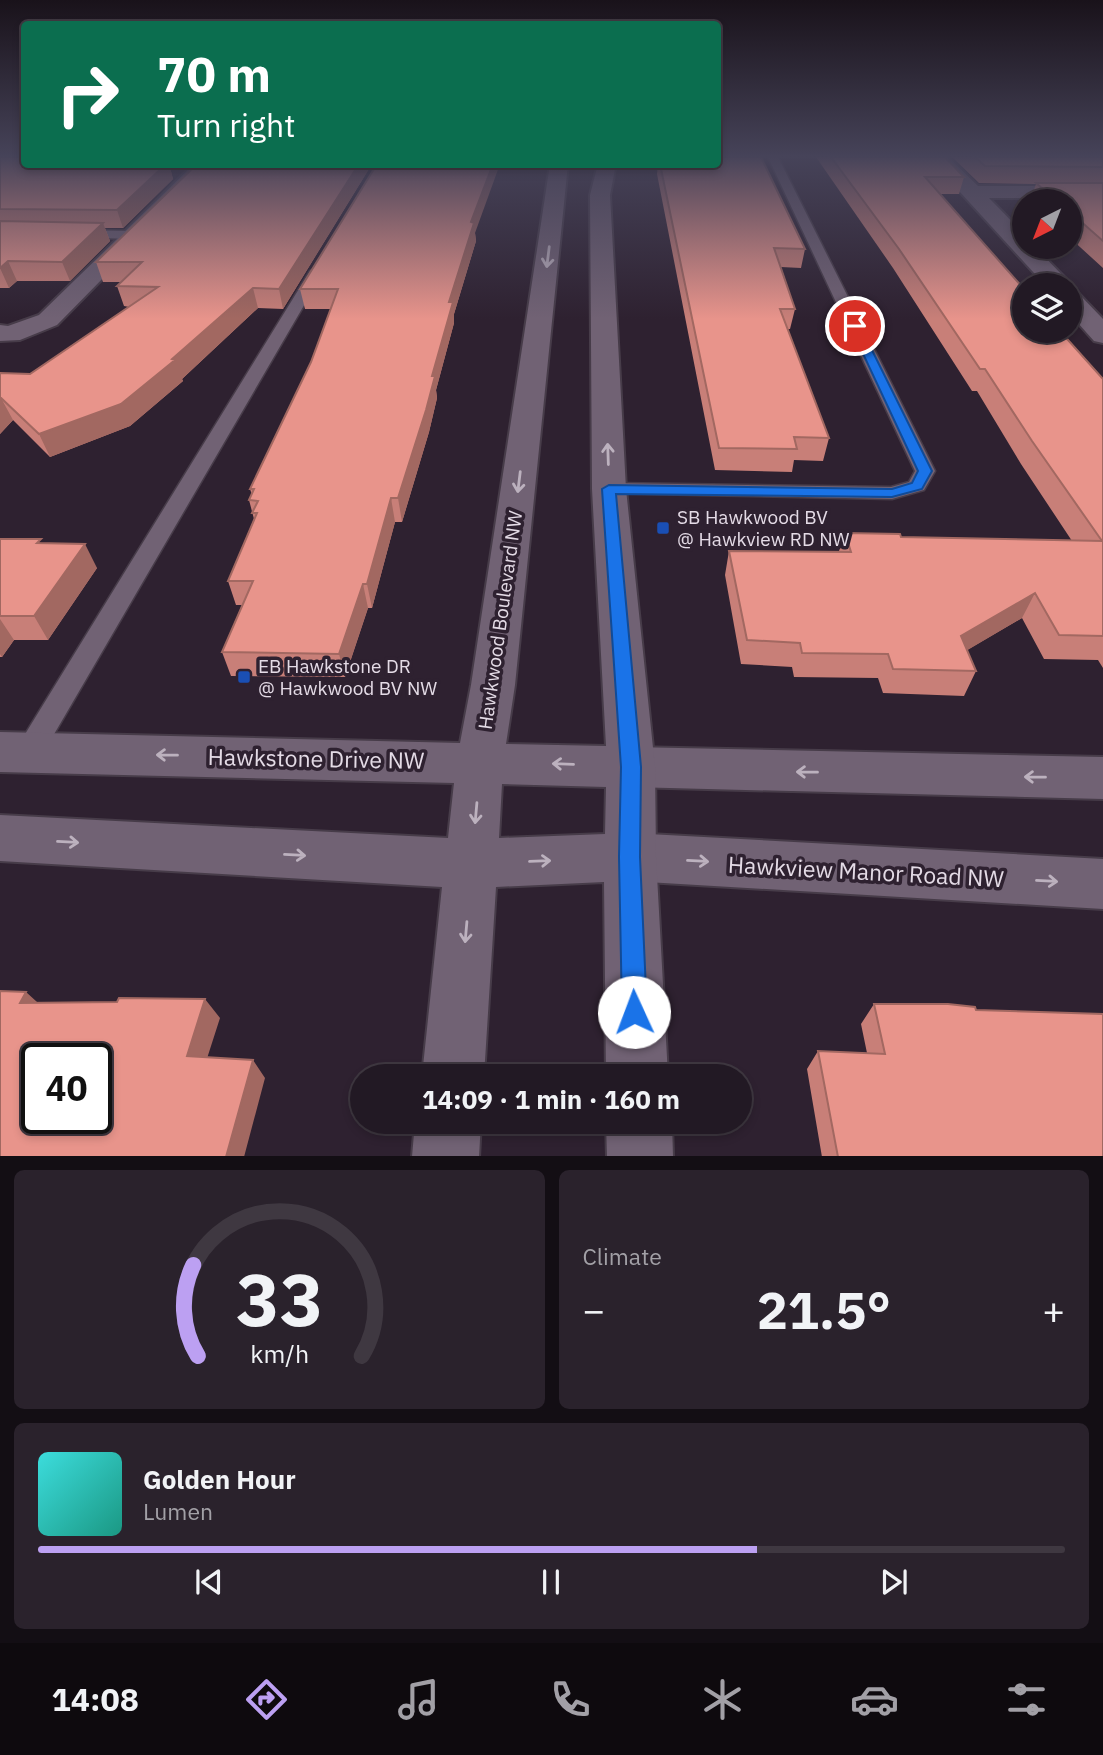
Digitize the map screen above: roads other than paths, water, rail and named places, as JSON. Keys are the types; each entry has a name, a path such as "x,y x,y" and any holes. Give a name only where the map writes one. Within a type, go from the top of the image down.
{"street":[{"path":"0,333 11,334 48,320 154,211"},
{"name":"Hawkwood Boulevard NW","path":"454,1064 480,762 493,685 553,211"},
{"path":"605,211 609,489 631,767 630,857 637,1064"},
{"path":"990,211 1047,273"},
{"path":"1082,312 1103,335"},
{"name":"Hawkstone Drive NW","path":"14,752 631,767"},
{"path":"631,767 1103,778"},
{"path":"0,838 472,864 630,857"},
{"name":"Hawkview Manor Road NW","path":"630,857 1103,884"},
{"path":"445,1156 447,1134"},
{"path":"639,1134 640,1156"}],"lane":[{"path":"609,489 892,493 917,486 925,471 799,211"},
{"path":"64,234 132,235"},
{"path":"14,752 324,259"}],"place":[{"name":"SB Hawkwood BV @ Hawkview RD NW","path":"663,528"},
{"name":"EB Hawkstone DR @ Hawkwood BV NW","path":"244,677"}]}
